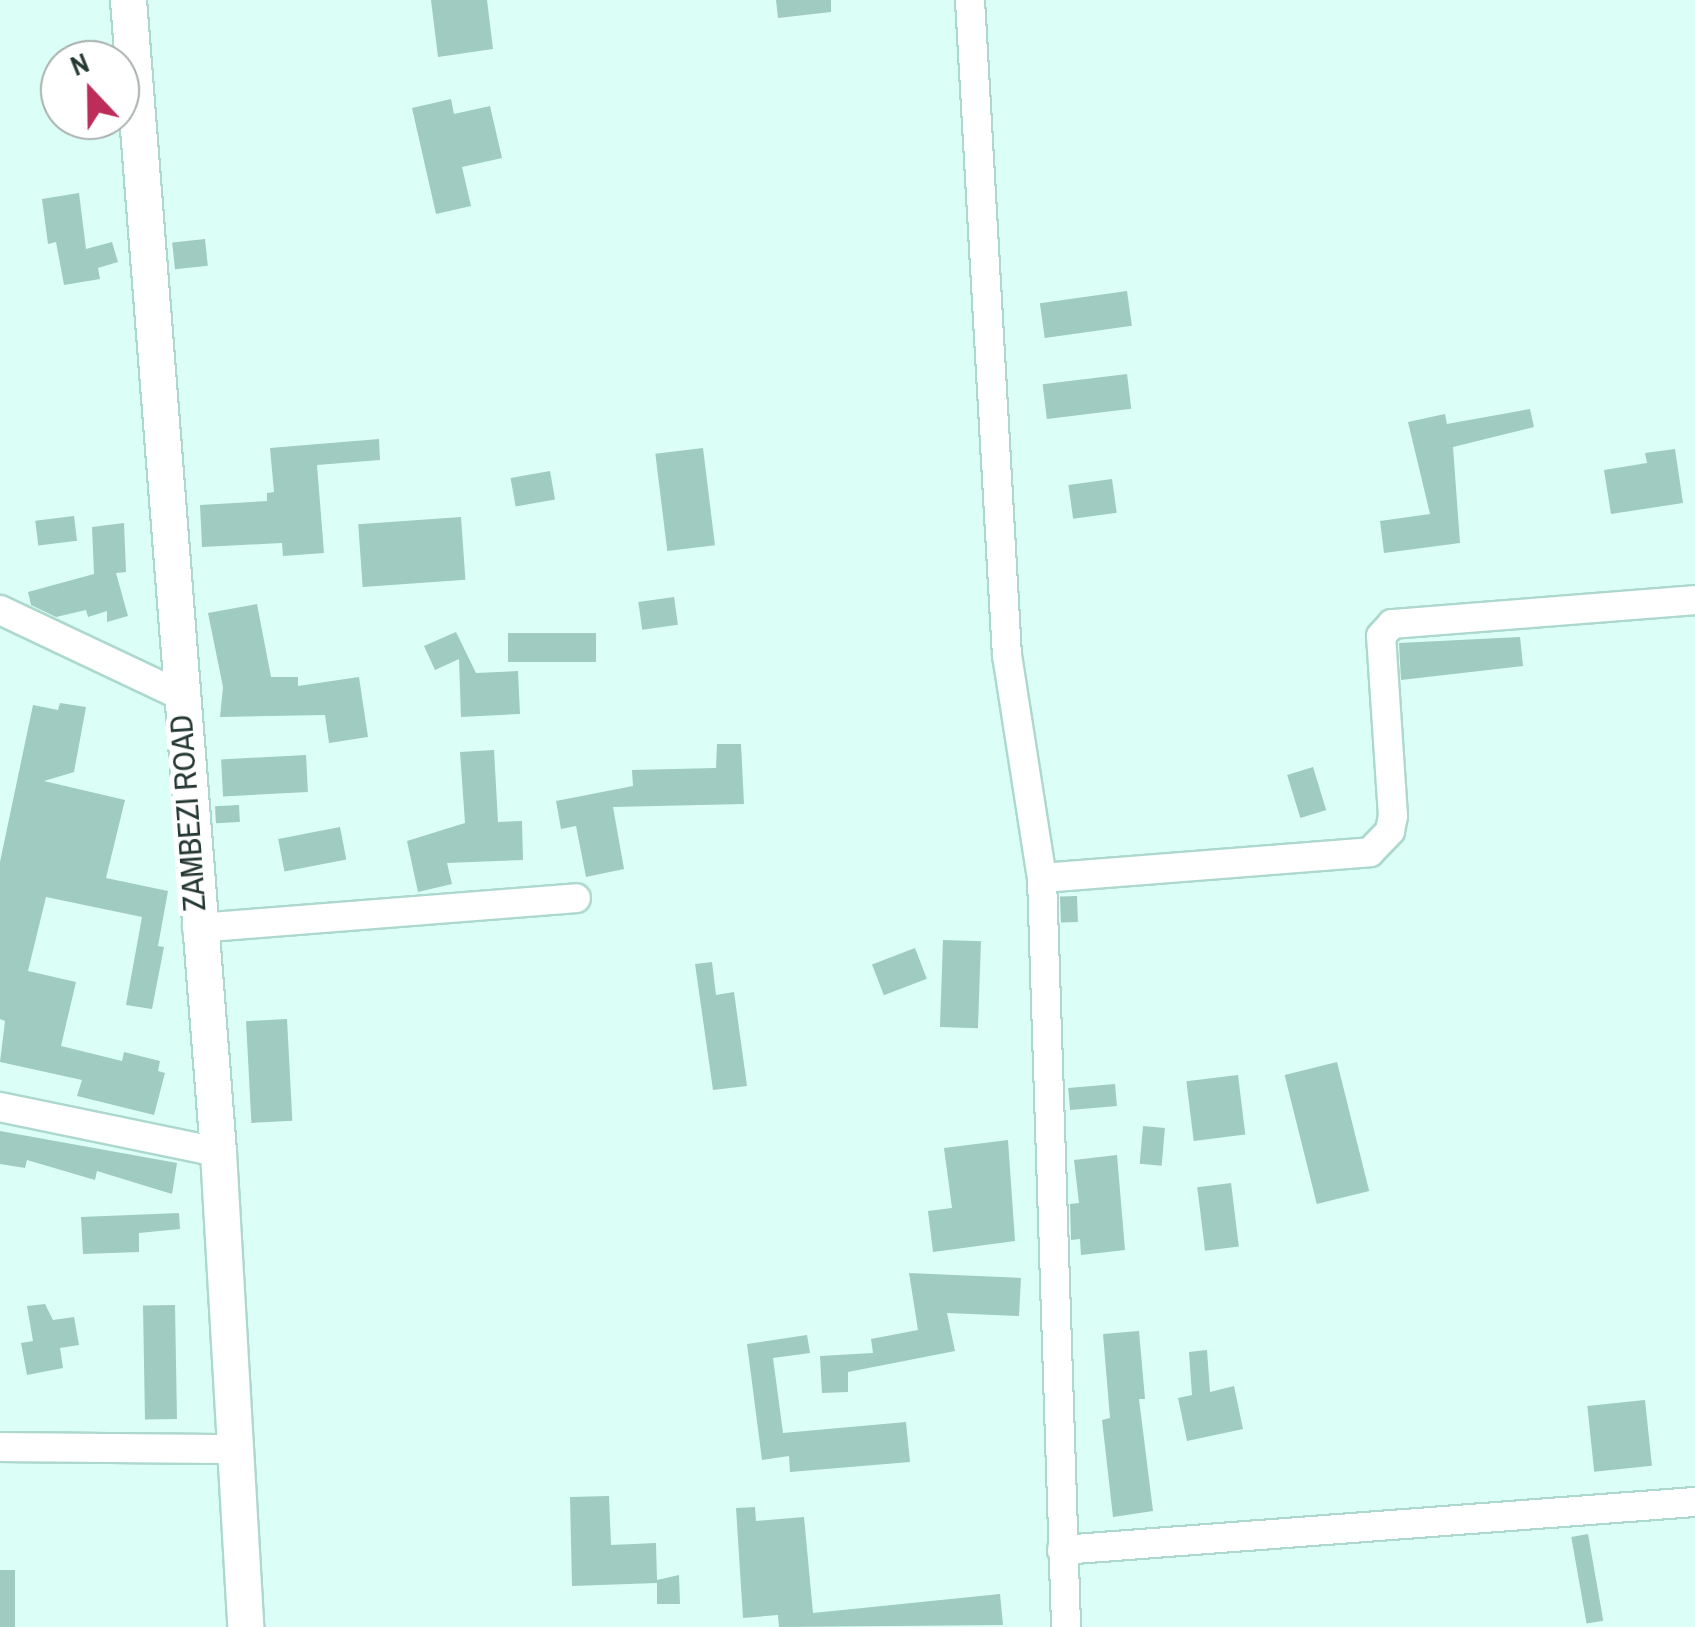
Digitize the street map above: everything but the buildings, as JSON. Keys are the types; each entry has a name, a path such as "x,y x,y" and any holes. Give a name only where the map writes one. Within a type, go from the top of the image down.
{"main road":[{"name":"ZAMBEZI ROAD","path":"128,0 197,928 218,1152 245,1627"}],"street":[{"path":"970,0 1007,655 1042,878 1066,1627"},
{"path":"1042,878 1370,852 1390,830 1393,816 1381,636 1392,624 1695,600"},
{"path":"0,610 180,695"},
{"path":"197,928 576,898"},
{"path":"0,1107 218,1152"},
{"path":"0,1447 233,1450"},
{"path":"1062,1550 1695,1502"}]}
